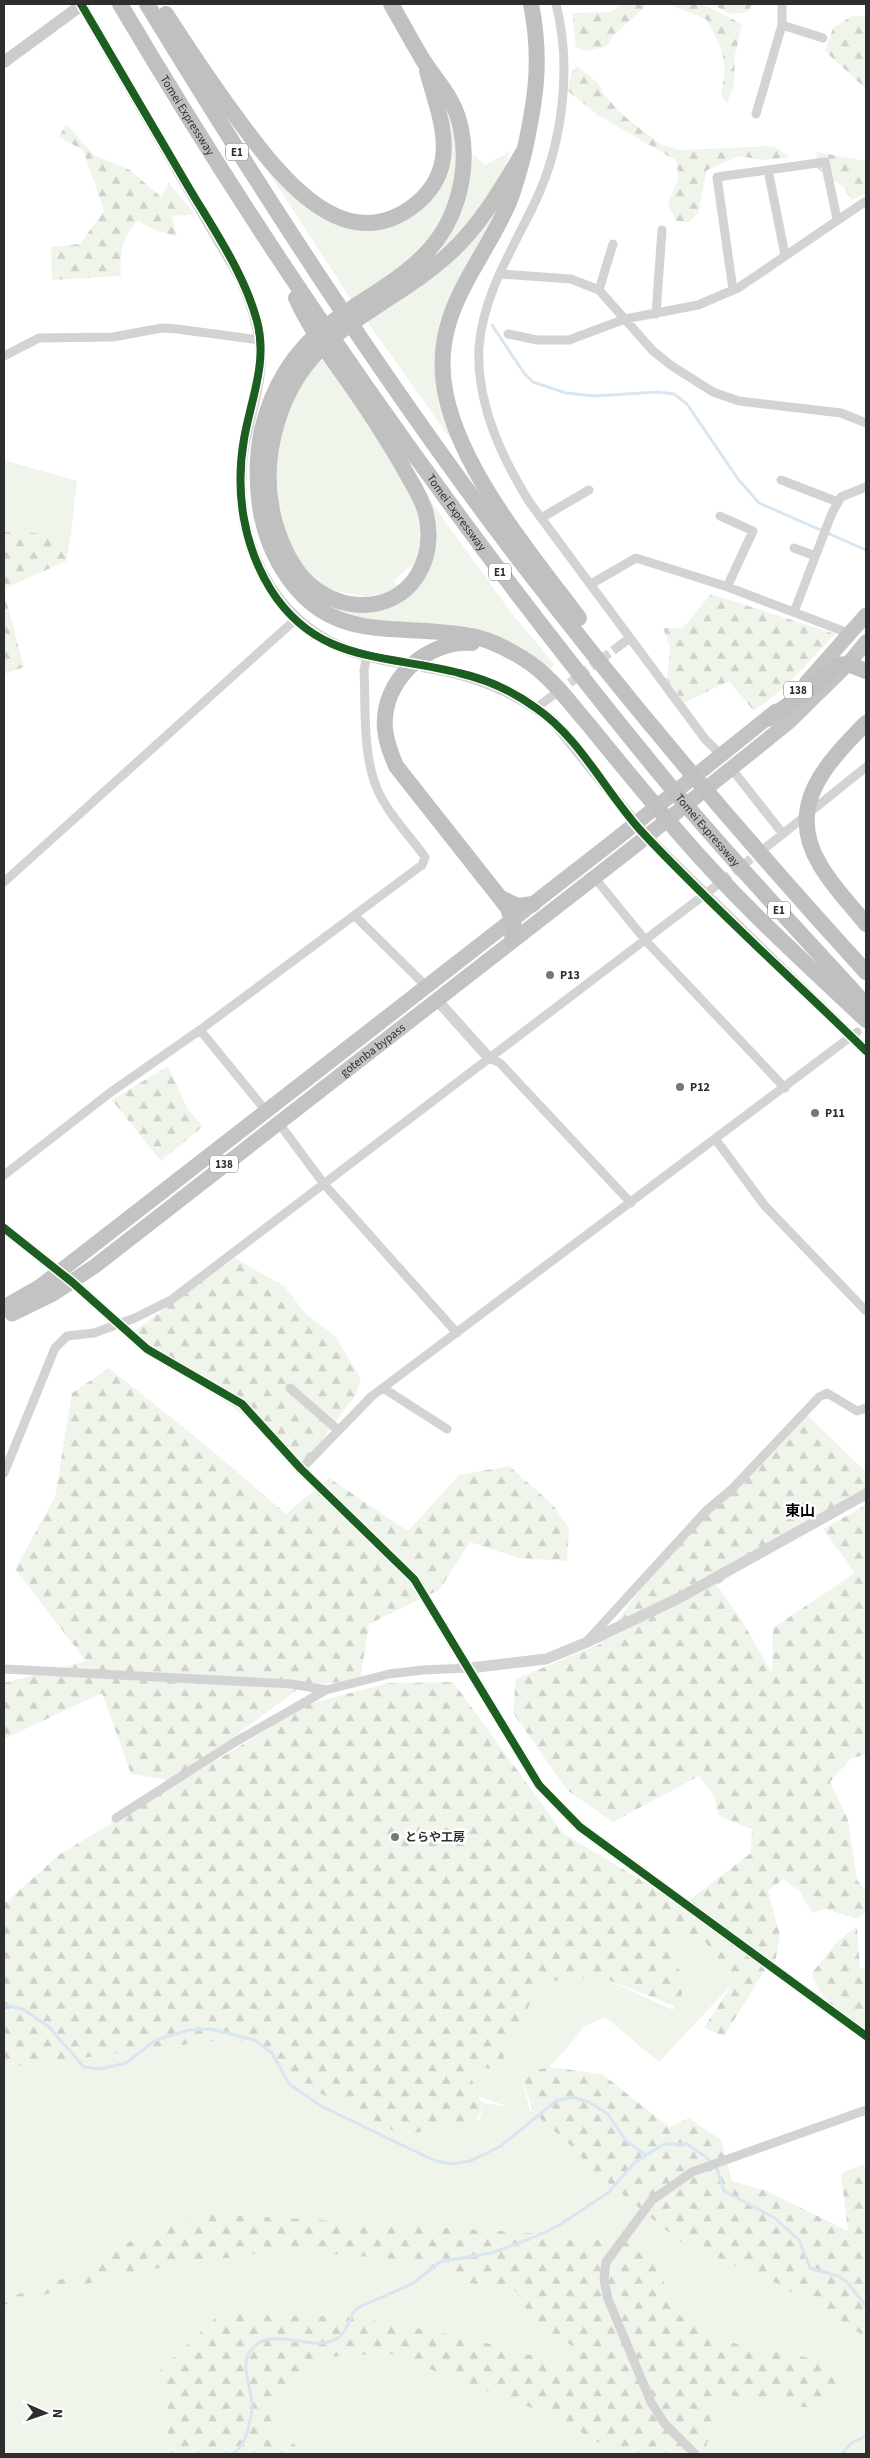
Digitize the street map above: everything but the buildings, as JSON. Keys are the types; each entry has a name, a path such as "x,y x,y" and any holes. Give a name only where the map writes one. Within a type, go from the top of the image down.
{"highway":[{"name":"Tomei Expressway","path":"147,4 248,169 332,297 512,550 637,709 712,799 866,972"},
{"path":"159,4 200,66 278,173 306,198 343,218 366,222 390,219 408,209 430,188 441,165 445,135 425,64"},
{"path":"391,4 425,64 447,92 461,128 464,146 463,172 453,213 444,231 420,262 406,274 336,320 311,341 294,360 277,389 264,422 258,455 258,490 263,522 274,553 291,581 314,605 335,617 359,626 382,630 467,635 487,640 523,658 550,680 676,831 859,1030"},
{"path":"531,4 536,25 537,73 532,124 518,179 507,206 455,302 444,341 443,360 446,395 459,435 499,507 520,540 632,687 637,709"},
{"name":"Tomei Expressway","path":"121,5 187,115 280,260 310,315 339,358 487,554 667,782 866,1005"},
{"path":"339,358 393,450 426,512 428,548 421,570 406,590 376,604 355,605 326,596 306,580 289,556 276,526 269,491 269,458 275,427 288,394 311,359 335,336 362,315 418,279 464,240 491,204 524,152"},
{"name":"138","path":"721,755 768,718 817,672 866,615"},
{"path":"496,646 467,642 454,644 434,650 421,658 397,680 386,709 385,729 389,749 396,766 503,900 513,919 512,940"},
{"name":"138","path":"731,768 789,722 848,664 866,642"},
{"path":"768,718 802,695 832,668 848,664 866,671"},
{"path":"866,720 861,729 825,767 813,788 806,822 809,841 824,871 866,924"},
{"name":"gotenba bypass","path":"4,1307 39,1287 59,1272 427,987 721,755"},
{"name":"gotenba bypass","path":"4,1317 72,1282 437,1000 731,768"},
{"path":"503,900 517,906 533,904"}],"main road":[{"path":"4,62 82,4"}],"street":[{"path":"82,4 241,279 258,324 260,367 244,438 241,462 242,510 252,554 272,591 296,619 328,642 367,656 396,662"},
{"path":"556,4 562,40 563,68 559,122 554,148 537,198 500,274 482,326 479,370 483,394 500,448 514,478 541,518 705,739 721,755"},
{"path":"756,114 782,25 782,4"},
{"path":"782,25 823,38"},
{"path":"733,290 717,177 825,162 837,219"},
{"path":"768,170 784,255"},
{"path":"508,334 537,340 569,340 626,320 698,305 733,290 866,201"},
{"path":"656,314 662,230"},
{"path":"599,290 613,244"},
{"path":"500,274 571,279 599,290 654,351 672,366 712,392 740,401 841,413 866,423"},
{"path":"4,356 39,338 113,337 162,328 177,328 260,340"},
{"path":"780,480 838,502"},
{"path":"794,612 838,502 841,497 866,487"},
{"path":"541,518 589,490"},
{"path":"720,516 753,531 728,587"},
{"path":"794,548 815,556"},
{"path":"591,584 636,558 728,587 851,634"},
{"path":"4,882 296,619"},
{"path":"619,646 630,638"},
{"path":"4,1175 111,1092 200,1030 422,865 425,857 379,793 373,777 369,760 364,670 367,656"},
{"path":"424,666 478,678 498,686 536,708 568,737 646,836 859,1030 866,1050"},
{"path":"536,708 548,699"},
{"path":"774,841 866,767"},
{"path":"731,768 783,834"},
{"path":"594,877 646,942 785,1088"},
{"path":"4,1473 55,1348 67,1336 94,1333 119,1324 171,1300 489,1058 646,942 708,892"},
{"path":"355,916 427,987"},
{"path":"437,1000 489,1058 500,1063 631,1203"},
{"path":"200,1030 266,1111"},
{"path":"301,1469 338,1430 383,1388 716,1140 859,1030"},
{"path":"278,1122 324,1184 457,1333"},
{"path":"716,1140 765,1206 866,1311"},
{"path":"4,1228 72,1282 147,1349 242,1404 301,1469 414,1579 470,1668 539,1785 580,1827 866,2036"},
{"path":"290,1388 338,1430"},
{"path":"383,1388 447,1429"},
{"path":"585,1644 706,1511 732,1489 819,1397 827,1393 856,1411 866,1408"},
{"path":"116,1818 235,1742 326,1690 389,1674 470,1668 546,1659 585,1644 679,1598 866,1494"},
{"path":"4,1669 292,1684 326,1690"},
{"path":"696,2454 664,2424 648,2396 608,2299 604,2280 606,2262 652,2200 692,2172 866,2110"}],"green space":[{"path":"622,4 648,4 612,37 606,47 585,51 576,47 572,13 611,12"},
{"path":"667,4 702,4 742,24 735,55 734,84 727,103 721,95 724,72 723,55 706,19"},
{"path":"712,4 752,4 748,12 730,14"},
{"path":"852,16 866,16 866,89 825,51 833,28"},
{"path":"577,66 598,83 606,97 624,116 660,144 680,150 773,146 790,157 763,160 739,156 707,170 698,213 689,222 676,221 668,203 678,179 677,161 598,115 568,91 571,73"},
{"path":"446,104 452,121 457,155 453,187 448,203 440,219 415,256 352,301 262,162 317,213 399,221 451,144"},
{"path":"66,124 94,155 130,170 161,197 169,183 195,214 172,216 177,237 150,228 138,220 125,239 121,253 121,276 52,280 51,247 80,244 104,211 83,150 59,137"},
{"path":"511,151 489,196 468,223 434,259 462,210 469,184 473,154 485,165"},
{"path":"816,152 866,161 866,194 851,200 844,187 818,169"},
{"path":"506,194 438,348 467,462 366,320 444,269 462,252"},
{"path":"320,357 378,438 392,461 405,483 420,525 420,546 414,566 409,567 394,581 397,586 386,593 366,597 326,589 310,576 298,558 279,519 276,458 289,405"},
{"path":"4,460 77,481 71,534 4,532"},
{"path":"421,488 510,611 554,664 551,671 527,653 345,617 320,597 351,610 424,579"},
{"path":"4,532 71,534 66,561 4,589"},
{"path":"4,593 24,667 4,674"},
{"path":"711,594 835,634 784,688 754,711 729,681 684,703 667,680 670,647 663,628 683,628"},
{"path":"168,1066 188,1110 203,1126 161,1161 112,1100"},
{"path":"235,1258 285,1287 305,1313 335,1336 361,1379 355,1396 305,1463 134,1331"},
{"path":"109,1368 208,1447 286,1514 329,1478 408,1531 459,1475 509,1466 553,1505 569,1528 567,1561 519,1558 470,1542 439,1590 369,1624 360,1680 302,1686 174,1781 131,1774 102,1693 4,1739 4,1683 86,1661 15,1569 55,1497 72,1393"},
{"path":"805,1413 866,1472 866,1494 774,1546 717,1585 742,1621 772,1673 773,1628 855,1573 823,1529 866,1505 866,1754 850,1759 830,1782 848,1820 857,1880 866,1891 866,1911 858,1919 825,1909 812,1913 800,1892 783,1879 768,1891 780,1935 774,1968 722,1931 765,1970 724,2036 704,2028 735,1980 706,1943 680,1929 663,1941 686,1982 677,2007 601,1977 550,1981 532,1999 498,2070 466,2065 480,2100 484,2103 476,2122 402,2135 320,2093 236,2038 4,2068 4,1904 60,1854 305,1705 388,1683 453,1682 563,1833 710,1922 685,1903 751,1853 752,1829 719,1816 714,1796 699,1776 613,1822 567,1790 513,1713 516,1679 600,1644 663,1559"},
{"path":"857,1926 860,1969 866,1966 866,2032 841,2014 827,2000 812,1973 837,1942"},
{"path":"680,1929 706,1943 735,1981 659,2062 605,2017 584,2027 549,2067 521,2074 530,2111 866,2239 866,2454 4,2454 4,2068 236,2038 320,2093 402,2135 479,2120 484,2103 510,2107 479,2097 464,2066 550,1981 601,1977 673,2010 686,1982 663,1941"},
{"path":"549,2067 602,2074 669,2127 689,2118 721,2140 732,2181 767,2191 848,2231 841,2174 863,2164 866,2172 866,2334 861,2334 778,2284 681,2242 595,2172 569,2144 533,2112 521,2074"},
{"path":"215,2214 645,2240 679,2315 736,2344 815,2359 850,2379 811,2408 722,2394 705,2450 709,2454 619,2454 553,2416 388,2353 330,2357 302,2372 279,2398 272,2431 310,2454 170,2454 166,2410 156,2374 220,2314 355,2317 459,2336 561,2363 574,2347 532,2320 516,2291 471,2283 411,2260 279,2250 133,2272 4,2305 4,2299 100,2266 99,2256 160,2228"}],"waterway":[{"path":"492,325 524,373 533,382 566,393 595,396 657,392 674,394 687,404 738,479 759,503 866,550"},
{"path":"4,2005 23,2009 49,2027 84,2067 100,2069 126,2063 156,2040 189,2030 210,2029 254,2040 272,2053 289,2084 321,2106 433,2160 451,2164 470,2161 501,2146 556,2101 572,2097 589,2102 608,2114 626,2141 646,2155"},
{"path":"232,2454 243,2443 248,2429 252,2404 246,2366 249,2353 257,2344 266,2340 277,2339 311,2343 332,2341 342,2334 357,2308 412,2284 440,2262 491,2253 530,2239 558,2226 609,2192 634,2163 664,2144 687,2144 706,2157 717,2169 724,2191 775,2218 799,2240 810,2268 838,2276 847,2282 866,2306"},
{"path":"842,2454 851,2443 866,2436"}],"tunnel":[{"path":"548,699 619,646"},
{"path":"712,889 774,841"}],"cycle path":[{"path":"81,4 227,252 244,286 257,321 260,336 260,366 241,459 241,498 248,536 254,555 261,573 271,590 290,614 310,632 332,644 355,652 459,673 489,682 509,691 536,708 552,721 580,751 642,832 866,1051"},
{"path":"4,1228 72,1282 147,1349 242,1404 301,1469 414,1579 539,1785 580,1827 866,2036"}],"place":[{"name":"P13","path":"550,975"},
{"name":"P12","path":"680,1087"},
{"name":"P11","path":"815,1113"},
{"name":"とらや工房","path":"395,1837"}],"district":[{"name":"東山","path":"800,1511"}]}
